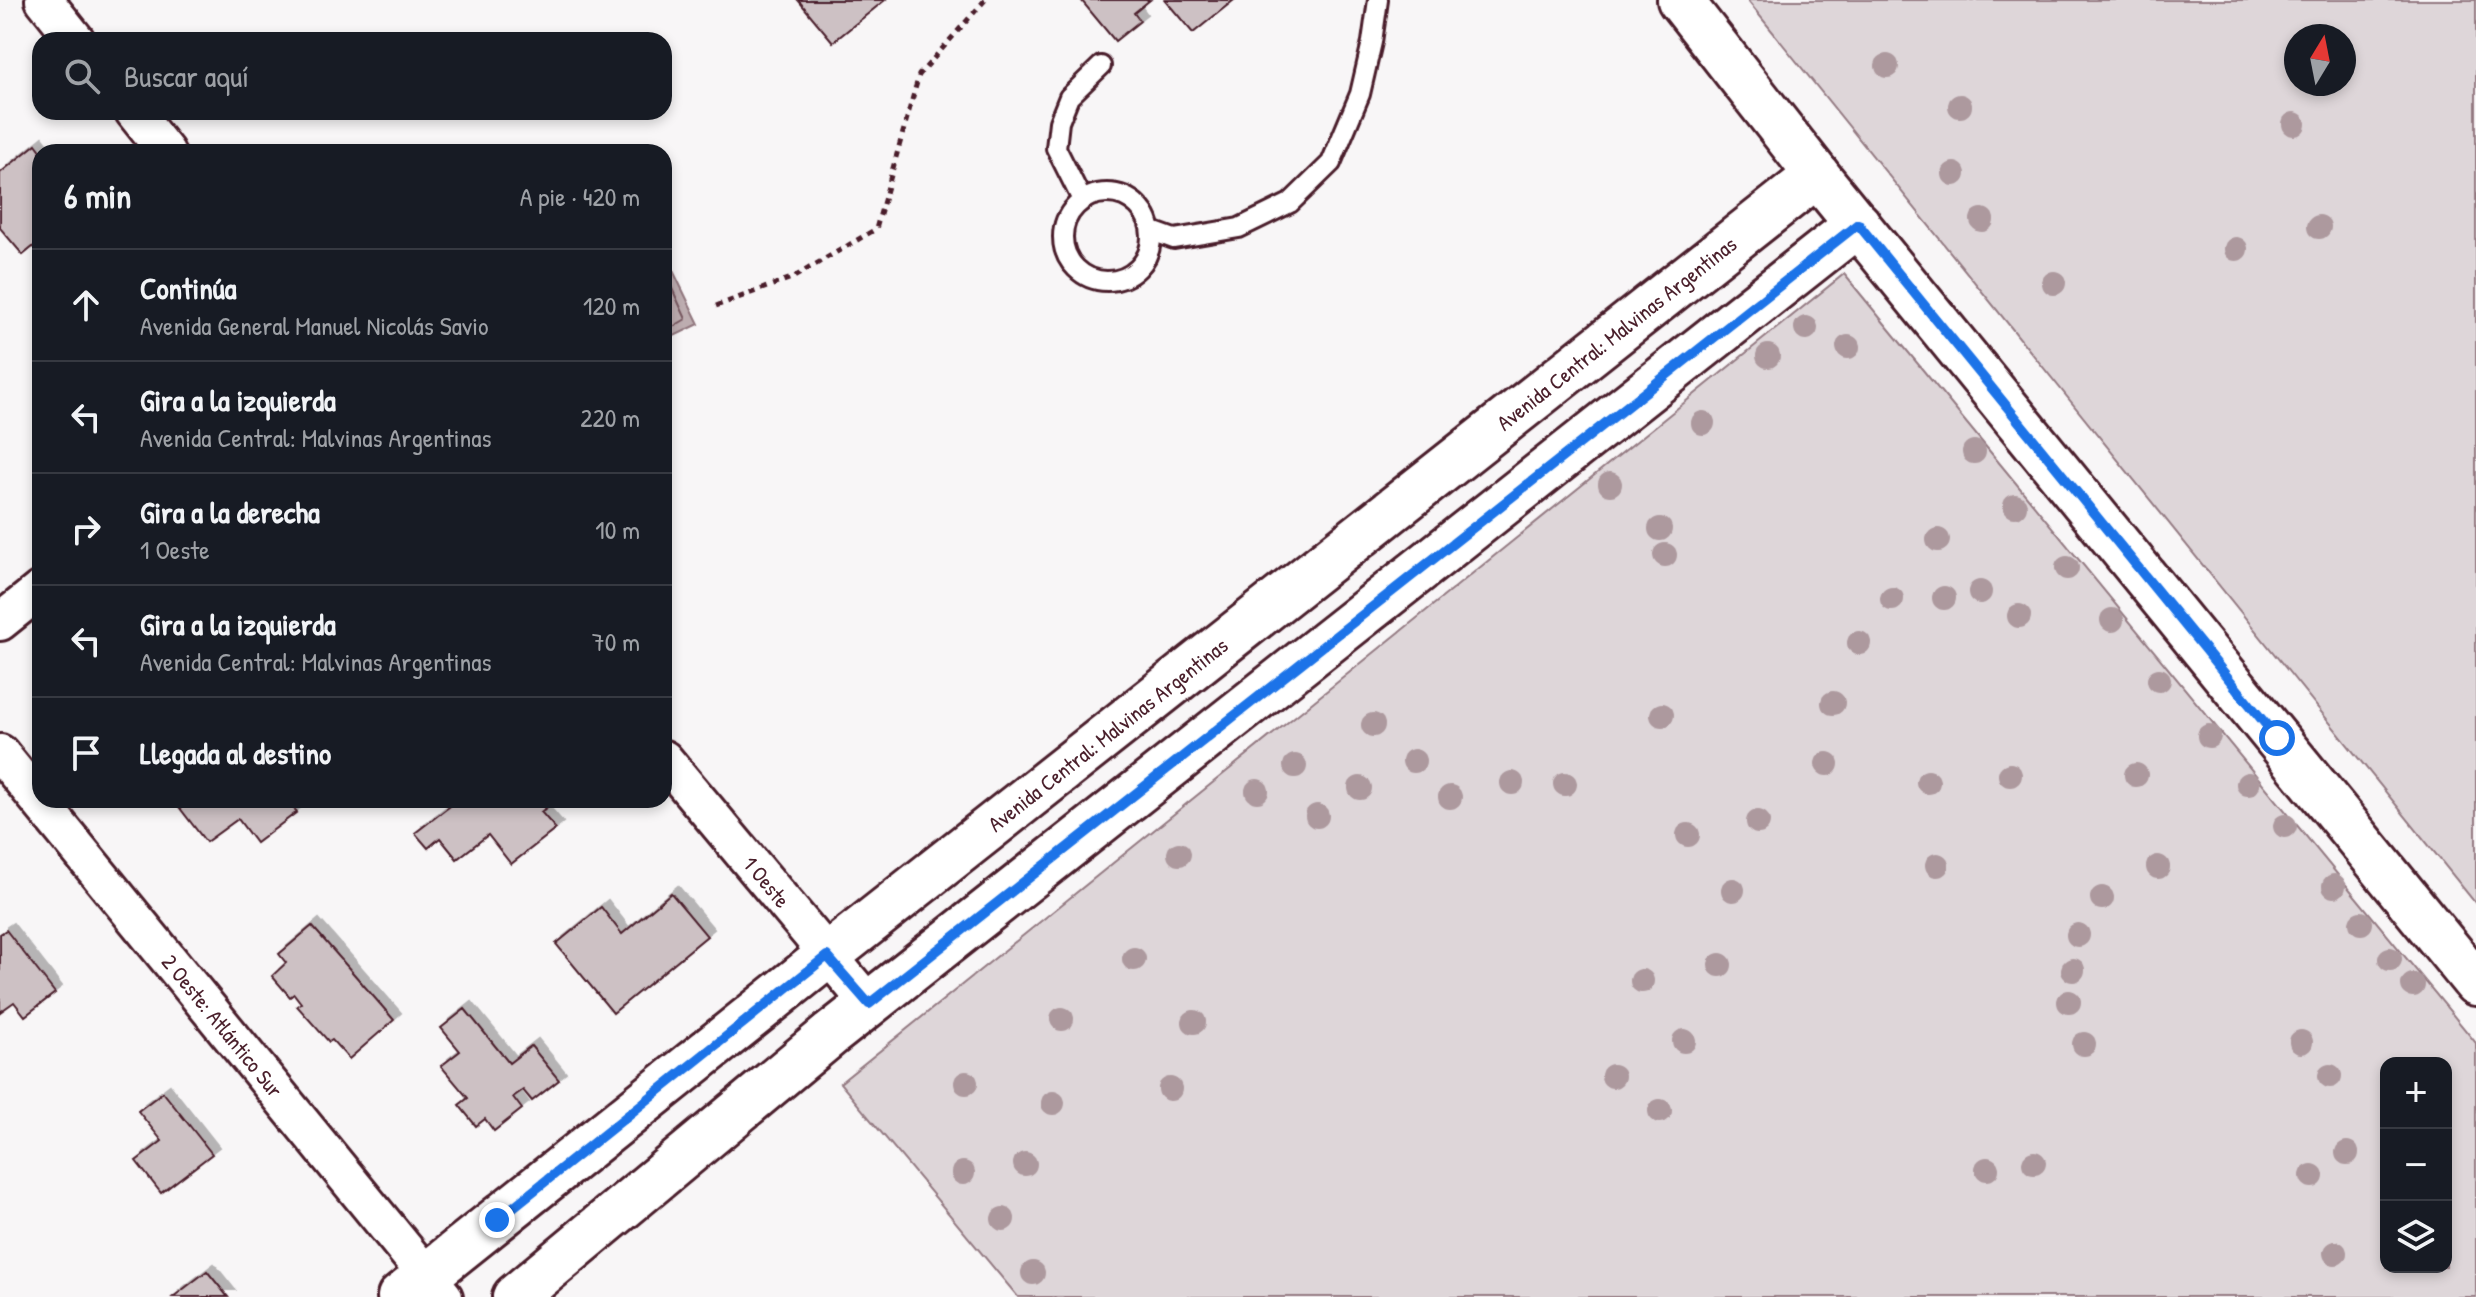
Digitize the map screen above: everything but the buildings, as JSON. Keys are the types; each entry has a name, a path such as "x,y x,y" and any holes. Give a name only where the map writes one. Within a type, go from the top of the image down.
{"main road":[{"path":"1680,0 1817,175 2476,983"},
{"name":"Avenida Central: Malvinas Argentinas","path":"424,1290 827,956 1817,175"},
{"path":"515,1297 869,1004 1858,224"}],"street":[{"path":"44,0 70,32"},
{"path":"140,120 160,144"},
{"path":"0,622 32,596"},
{"name":"2 Oeste: Atlántico Sur","path":"0,753 32,794"},
{"name":"1 Oeste","path":"672,769 869,1004"},
{"name":"2 Oeste: Atlántico Sur","path":"43,808 424,1290"}],"lane":[{"path":"1152,231 1174,239 1239,228 1290,203 1331,163 1360,94 1378,0"},
{"path":"1082,200 1056,148 1059,122 1069,97 1101,66"},
{"path":"1103,193 1126,197 1143,211 1152,231 1148,255 1133,273 1112,281 1089,277 1071,262 1063,240 1067,218 1082,200 1103,193"}],"path":[{"path":"716,306 794,277 876,229 919,75 985,0"}],"shaded area":[{"path":"1747,0 2476,0 2476,904"},
{"path":"1844,274 2476,1043 2476,1297 1018,1297 840,1083"}],"water":[{"path":"672,268 699,324 672,337"}],"route":[{"path":"497,1220 827,956 869,1004 1858,224 2277,738"}]}
